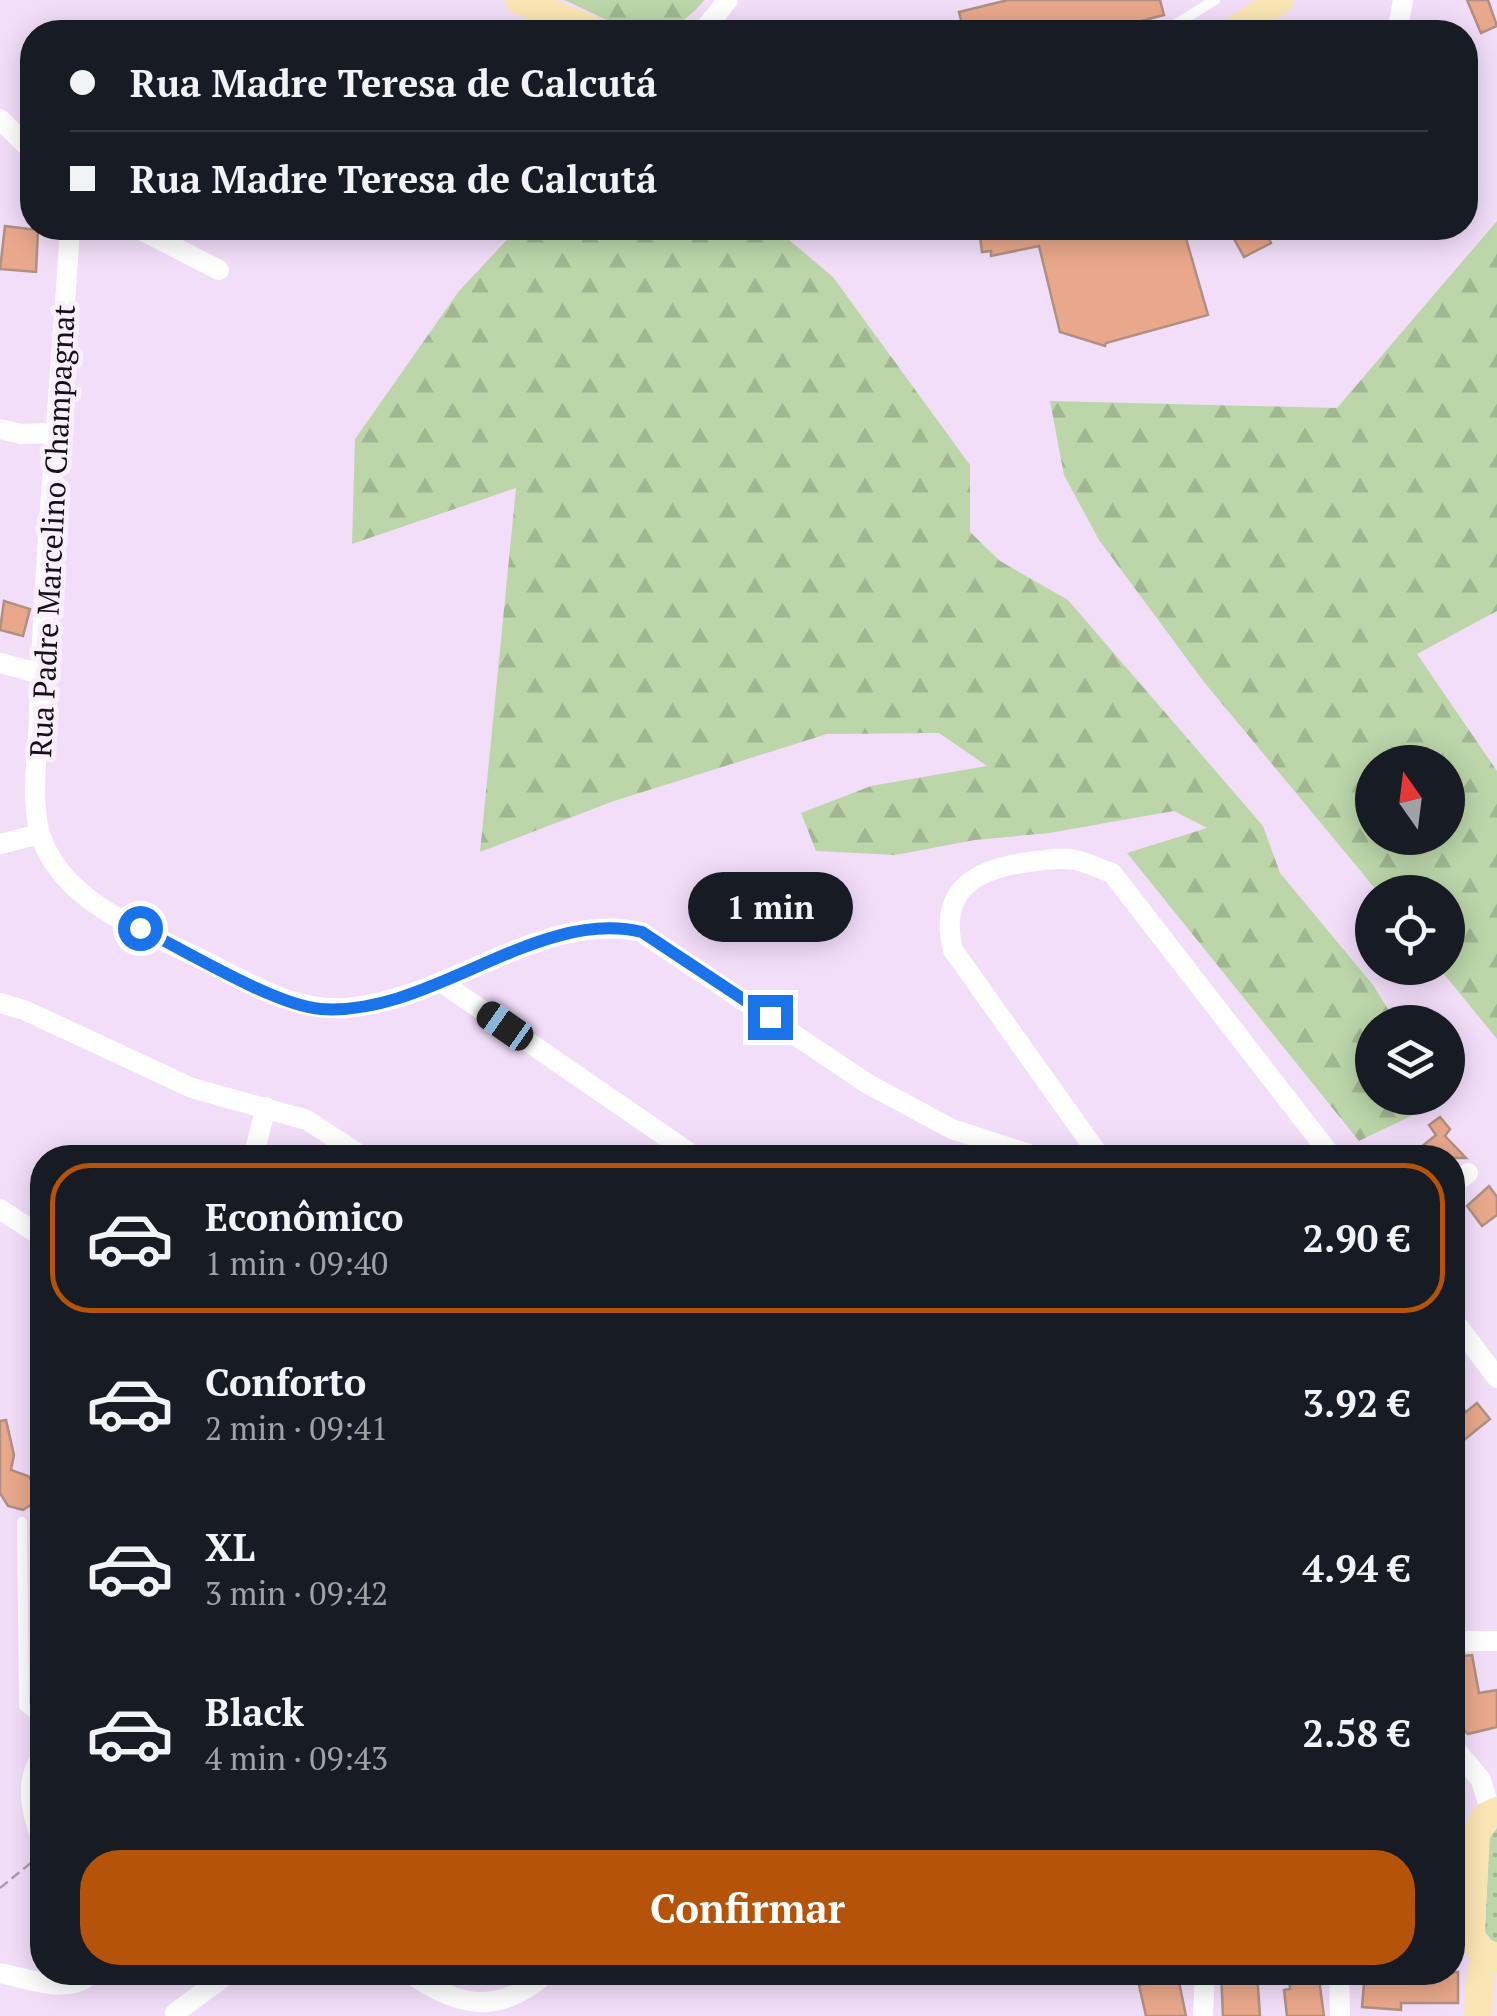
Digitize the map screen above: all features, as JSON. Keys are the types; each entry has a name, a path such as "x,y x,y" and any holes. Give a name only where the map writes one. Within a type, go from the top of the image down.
{"street":[{"path":"519,0 568,20"},
{"path":"712,20 728,0"},
{"path":"1250,20 1280,0"},
{"path":"0,118 20,139"},
{"name":"Rua Padre Marcelino Champagnat","path":"40,834 40,674 69,240"},
{"path":"161,240 219,270"},
{"path":"0,429 21,434 58,434"},
{"path":"0,663 40,674"},
{"path":"0,844 40,834 69,882 106,912 296,1004 319,1009 385,1002 576,931 618,926 642,932 868,1084 952,1129 1001,1145"},
{"path":"1092,1145 960,965 953,950 948,923 955,899 977,875 1060,858 1079,860 1112,873 1323,1145"},
{"path":"442,982 678,1145"},
{"path":"0,1003 24,1010 192,1088 306,1120 345,1145"},
{"path":"256,1145 266,1106"},
{"path":"0,1210 30,1229"},
{"path":"1465,1335 1497,1378"},
{"path":"1465,1641 1497,1641"},
{"path":"1465,1761 1481,1780 1494,1812 1479,1824 1476,1834 1474,1944 1493,1956 1481,1970 1477,2016"},
{"path":"0,1973 30,1978"},
{"path":"174,2013 213,1985"},
{"path":"430,1985 448,1996 476,2003 508,2000 532,1985"},
{"path":"1204,2016 1205,1985"},
{"path":"1339,1985 1340,2016"}],"lane":[{"path":"1182,20 1215,0"},
{"path":"22,1522 24,1706 30,1711"}],"path":[{"path":"0,1888 30,1859"}],"green space":[{"path":"564,0 704,0 682,20 609,20"},
{"path":"1497,221 1497,611 1417,654 1497,771 1497,1039 1453,985 1465,985 1465,875 1364,875 1204,682 1099,540 1064,475 1050,401 1337,408"},
{"path":"507,240 789,240 833,277 970,465 970,532 1000,561 1068,600 1263,826 1280,873 1355,963 1355,985 1373,985 1385,1005 1355,1005 1355,1115 1413,1115 1359,1141 1127,853 1207,828 1174,811 895,855 816,851 801,813 871,786 987,766 939,733 827,734 614,801 480,852 516,488 352,544 355,439 459,291"},
{"path":"1497,1828 1497,1947 1485,1932 1489,1839"}],"building":[{"path":"1008,0 1160,0 1164,15 1145,20 961,20 959,12"},
{"path":"1467,0 1488,0 1497,26 1481,33"},
{"path":"5,226 20,228 20,240 38,240 36,272 0,269"},
{"path":"980,240 1186,240 1208,315 1105,346 1060,332 1039,246 991,256 991,251 982,252"},
{"path":"1235,240 1270,240 1271,243 1244,257"},
{"path":"4,601 30,609 23,636 0,630"},
{"path":"1440,1117 1450,1129 1445,1136 1454,1145 1424,1145 1436,1135 1429,1125"},
{"path":"1489,1186 1497,1197 1497,1215 1482,1226 1467,1206"},
{"path":"1477,1403 1490,1419 1465,1439 1465,1411"},
{"path":"6,1420 14,1455 11,1470 30,1478 30,1506 23,1510 8,1506 0,1493 0,1421"},
{"path":"1472,1655 1479,1693 1497,1690 1497,1727 1468,1734 1465,1731 1465,1656"},
{"path":"1139,1985 1180,1985 1186,2016 1146,2016"},
{"path":"1222,1985 1258,1985 1260,2016 1223,2016"},
{"path":"1290,1985 1320,1985 1324,2016 1287,2016 1284,1990 1290,1989"},
{"path":"1364,1985 1458,1985 1458,2003 1401,2003 1401,2010 1362,2007"}],"route":[{"path":"140,928 275,996 319,1009 385,1002 555,937 618,926 642,932 770,1017"}]}
